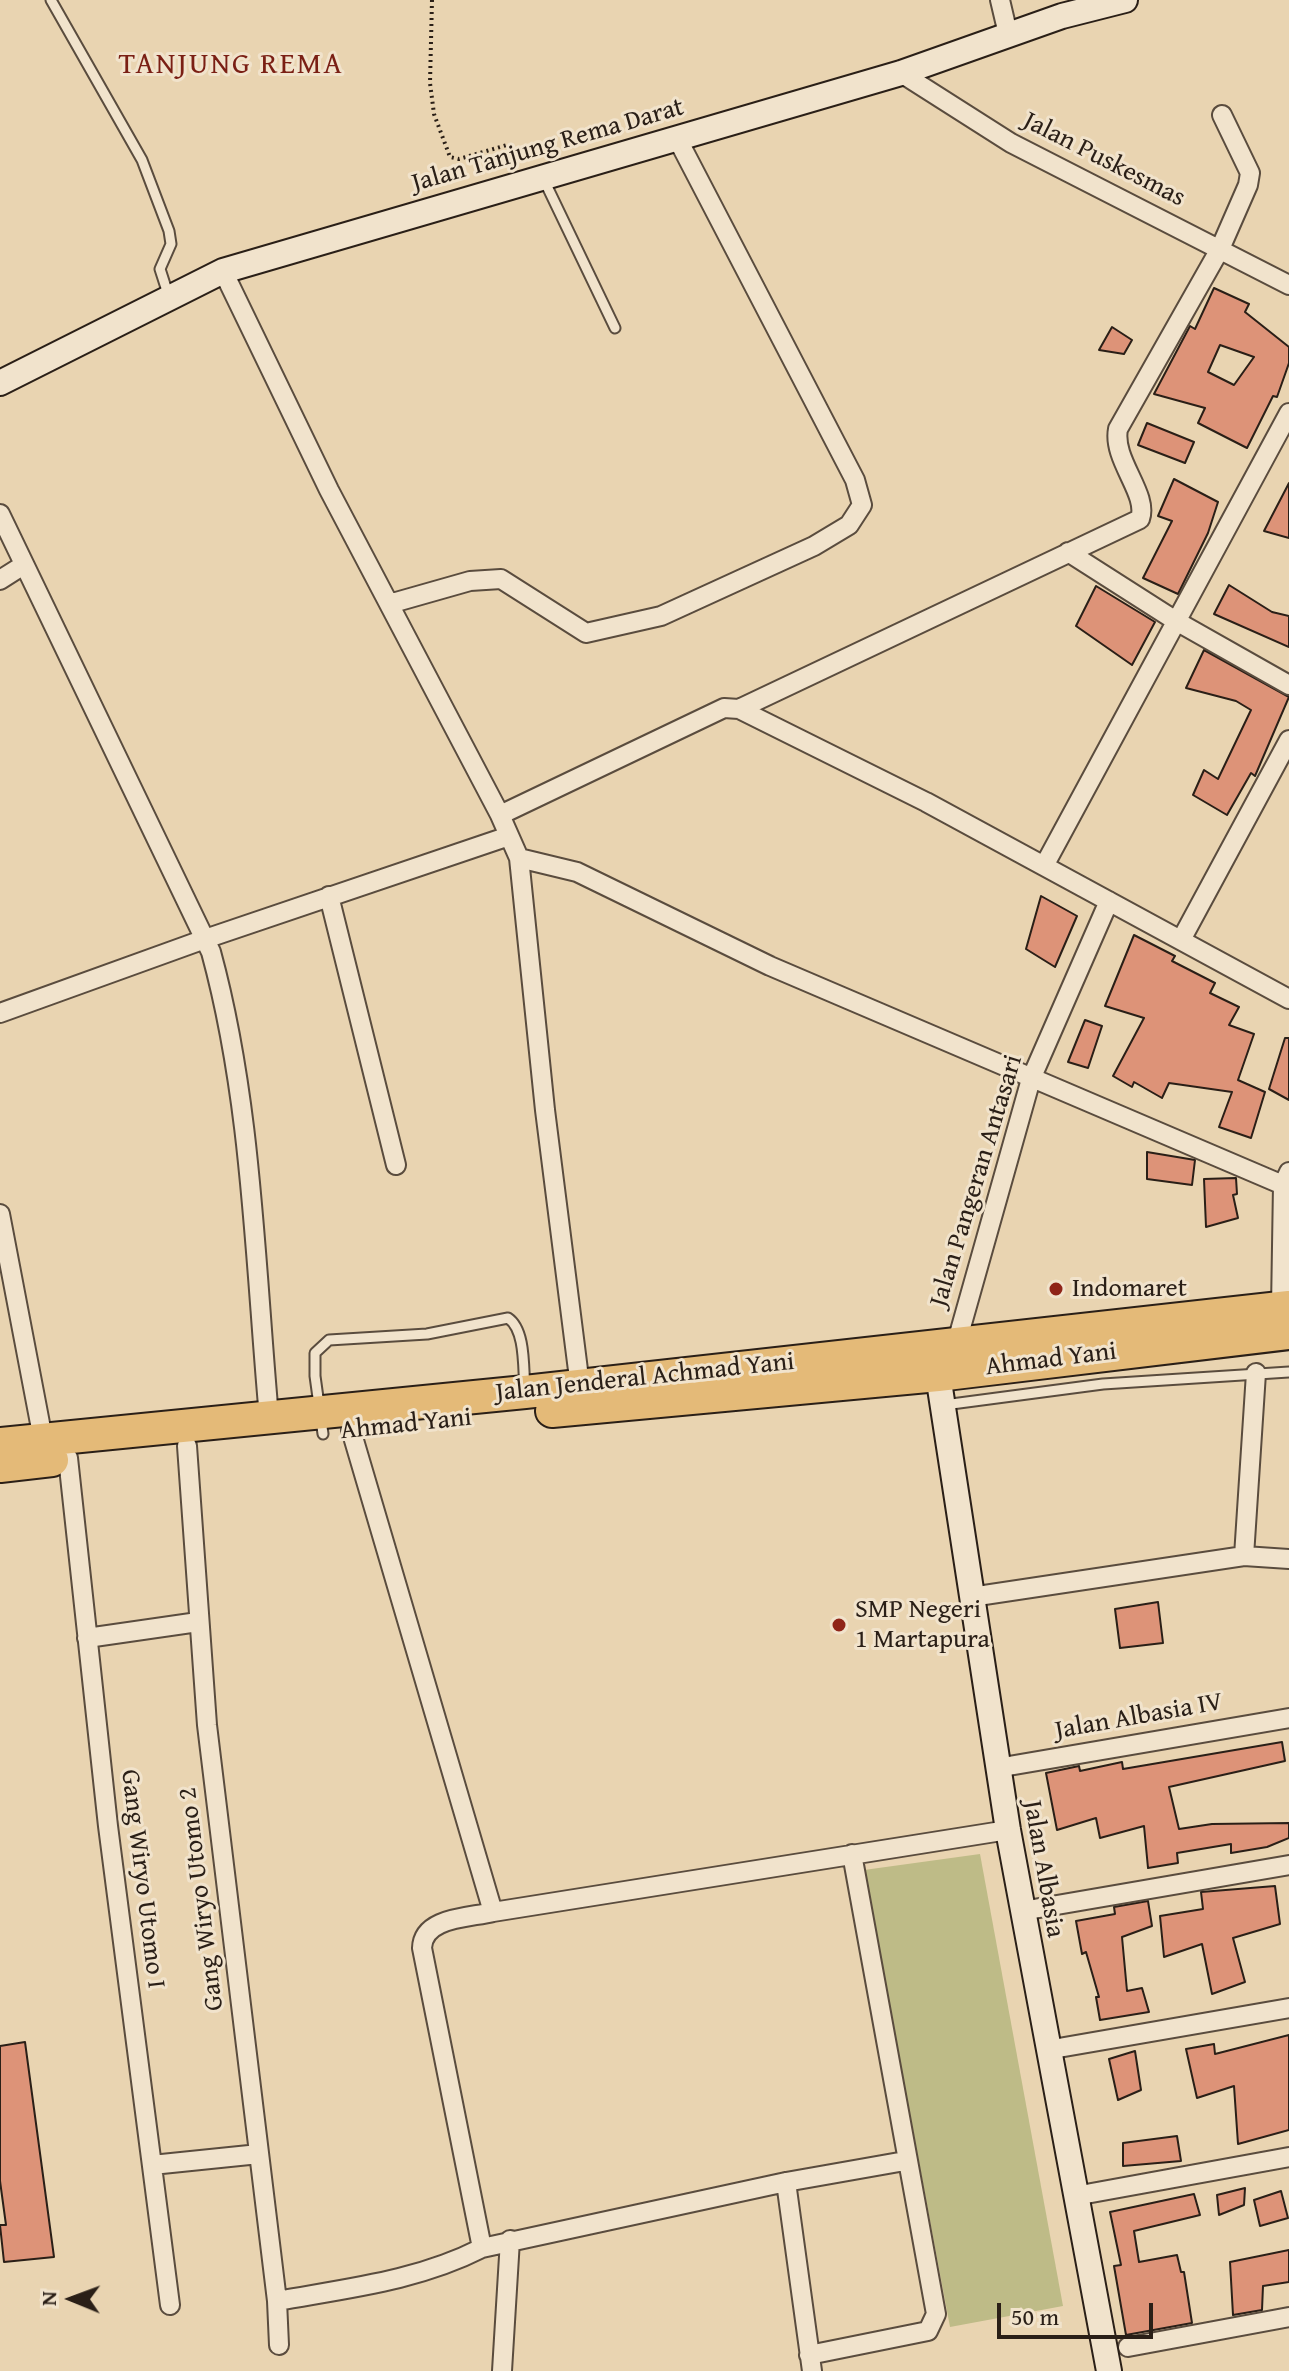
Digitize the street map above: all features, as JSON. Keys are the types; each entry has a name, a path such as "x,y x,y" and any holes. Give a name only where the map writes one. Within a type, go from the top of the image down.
{"highway":[{"name":"Jalan Jenderal Achmad Yani","path":"0,1444 55,1449 269,1417 331,1425 525,1392 956,1345 1152,1335 1286,1316"},
{"name":"Ahmad Yani","path":"0,1466 55,1449 187,1446 331,1425 941,1390 1078,1372 1152,1335"}],"street":[{"path":"1000,0 1008,34"},
{"name":"Jalan Tanjung Rema Darat","path":"0,383 223,271 901,73 1008,34 1125,0"},
{"name":"Jalan Puskesmas","path":"901,73 1011,143 1289,285"},
{"path":"739,709 1140,519 1142,508 1118,449 1118,429 1220,249 1248,185 1250,173 1222,115"},
{"path":"389,604 470,581 501,579 586,633 611,628 661,616 814,546 849,525 862,505 855,480 677,138"},
{"path":"223,271 519,858 545,1110 580,1386"},
{"path":"1044,866 1289,413"},
{"path":"0,514 22,566 205,939 222,990 242,1107 269,1417"},
{"path":"1068,552 1176,621 1289,685"},
{"path":"0,580 22,566"},
{"path":"500,815 724,708 739,709 766,720 1044,866 1289,999"},
{"path":"1181,940 1289,740"},
{"path":"0,1013 205,939 509,836"},
{"path":"519,858 577,872 770,966 1031,1079 1286,1179 1286,1316"},
{"path":"329,896 396,1165"},
{"name":"Jalan Pangeran Antasari","path":"956,1345 1031,1079 1109,901"},
{"name":"Gang Wiryo Utomo I","path":"0,1214 55,1449 87,1638 170,2305"},
{"path":"1244,1556 1256,1373"},
{"name":"Jalan Albasia","path":"941,1390 997,1768 1109,2371"},
{"path":"331,1425 493,1912"},
{"name":"Gang Wiryo Utomo 2","path":"187,1446 207,1725 277,2301 279,2345"},
{"path":"971,1597 1244,1556 1289,1559"},
{"path":"87,1638 198,1622"},
{"name":"Jalan Albasia IV","path":"997,1768 1289,1718"},
{"path":"482,2248 422,1941 432,1926 493,1912 1008,1830"},
{"path":"786,2182 811,2363 932,2327 935,2305 905,2161 852,1854"},
{"path":"1022,1911 1289,1865"},
{"path":"1047,2050 1289,2008"},
{"path":"152,2165 259,2154"},
{"path":"1075,2196 1289,2157"},
{"path":"277,2301 392,2282 444,2267 482,2248 510,2240 786,2182 905,2161"},
{"path":"502,2371 510,2240"},
{"path":"1128,2347 1289,2317"}],"lane":[{"path":"51,0 142,160 169,231 171,244 160,269 169,297"},
{"path":"534,179 615,328"},
{"path":"331,1425 315,1376 315,1353 320,1345 329,1340 427,1334 508,1318 515,1322 519,1334 525,1392"},
{"path":"1078,1372 1289,1372"}],"path":[{"path":"432,0 430,83 434,114 450,157 459,159 512,146 534,179"}],"shaded area":[{"path":"980,1854 1063,2306 950,2327 864,1870"}],"building":[{"path":"1214,288 1249,304 1245,312 1289,347 1289,363 1277,397 1273,396 1247,448 1198,423 1205,408 1154,394 1190,326 1195,329","holes":["1220,345 1254,357 1234,385 1208,372"]},
{"path":"1112,327 1132,340 1124,354 1099,350"},
{"path":"1147,423 1194,442 1185,463 1138,445"},
{"path":"1174,479 1218,502 1208,533 1178,594 1143,578 1172,521 1158,516"},
{"path":"1289,483 1289,538 1264,531"},
{"path":"1229,585 1272,612 1289,616 1289,647 1214,614"},
{"path":"1096,586 1155,622 1132,665 1076,626"},
{"path":"1204,650 1289,697 1255,776 1251,773 1227,815 1193,795 1204,770 1218,779 1251,710 1236,701 1186,688"},
{"path":"1041,896 1077,916 1055,967 1026,949"},
{"path":"1134,935 1175,956 1172,961 1215,983 1210,993 1239,1007 1229,1025 1254,1034 1238,1080 1265,1092 1251,1138 1219,1127 1232,1092 1169,1083 1162,1098 1134,1082 1132,1087 1113,1076 1144,1018 1105,1006"},
{"path":"1085,1020 1102,1026 1088,1068 1068,1062"},
{"path":"1285,1038 1289,1038 1289,1100 1269,1089"},
{"path":"1147,1152 1195,1160 1192,1185 1147,1179"},
{"path":"1236,1178 1237,1194 1233,1195 1238,1218 1206,1227 1204,1179"},
{"path":"1158,1602 1163,1643 1120,1648 1115,1609"},
{"path":"1282,1742 1285,1761 1169,1787 1179,1829 1212,1824 1289,1823 1289,1838 1267,1847 1231,1853 1231,1844 1177,1853 1178,1863 1148,1868 1144,1826 1100,1838 1096,1818 1057,1830 1046,1773 1079,1766 1080,1771 1122,1762 1123,1769"},
{"path":"1275,1886 1280,1924 1233,1938 1245,1982 1212,1994 1202,1944 1164,1957 1160,1916 1203,1909 1201,1892"},
{"path":"1148,1901 1152,1926 1122,1937 1127,1991 1142,1988 1149,2012 1100,2020 1096,1997 1099,1997 1086,1952 1082,1954 1076,1921 1115,1914 1114,1907"},
{"path":"1289,2035 1289,2130 1238,2144 1234,2086 1197,2098 1186,2049 1214,2044 1215,2054"},
{"path":"25,2042 54,2257 4,2262 0,2225 6,2225 0,2181 0,2046"},
{"path":"1135,2051 1141,2090 1118,2100 1109,2059"},
{"path":"1177,2136 1181,2161 1123,2166 1123,2143"},
{"path":"1245,2188 1244,2205 1219,2215 1217,2195"},
{"path":"1281,2191 1288,2218 1260,2226 1254,2200"},
{"path":"1194,2194 1200,2215 1134,2231 1139,2262 1177,2255 1181,2272 1184,2272 1192,2323 1126,2335 1114,2266 1121,2265 1110,2212"},
{"path":"1289,2250 1289,2282 1263,2286 1262,2310 1233,2315 1230,2262"}],"place":[{"name":"Indomaret","path":"1056,1289"},
{"name":"SMP Negeri 1 Martapura","path":"839,1625"}],"district":[{"name":"TANJUNG REMA","path":"231,65"}]}
